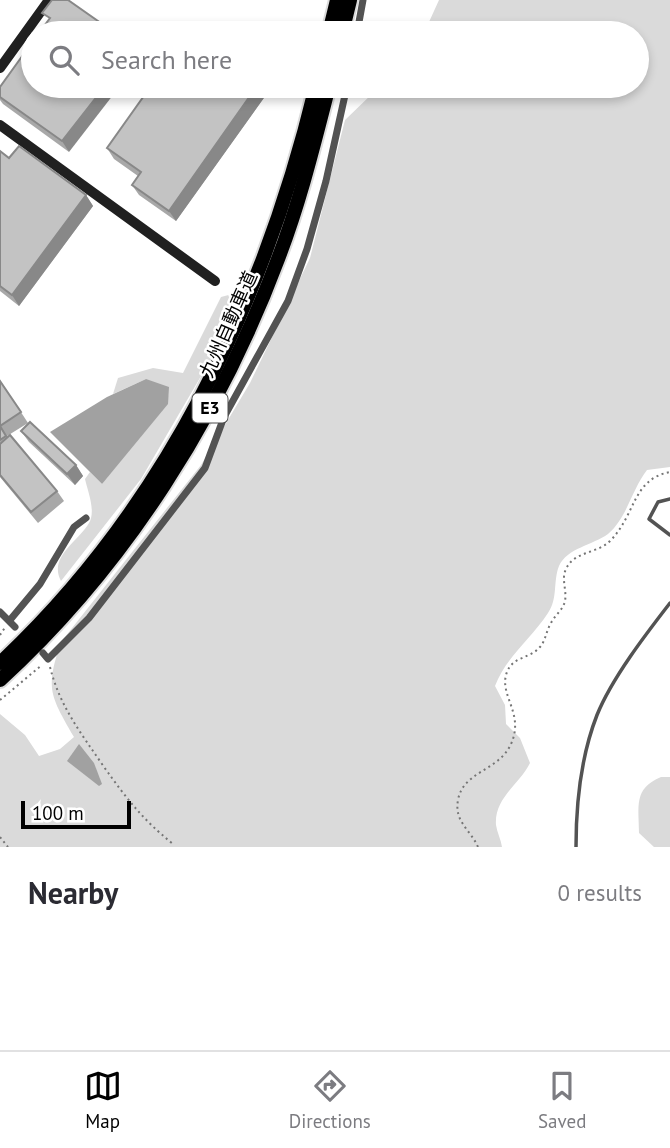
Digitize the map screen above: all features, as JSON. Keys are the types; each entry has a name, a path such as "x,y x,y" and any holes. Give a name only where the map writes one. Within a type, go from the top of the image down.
{"highway":[{"path":"332,21 337,0"},
{"path":"345,21 350,0"},
{"name":"九州自動車道","path":"0,663 91,563 128,514 190,419 243,314 268,250 312,98"},
{"name":"九州自動車道","path":"0,680 92,582 144,514 191,443 238,355 279,258 308,167 326,98"}],"street":[{"path":"34,21 49,0"},
{"path":"359,21 363,0"},
{"path":"0,68 21,39"},
{"path":"45,656 89,618 205,468 224,417 288,301 307,249 326,181 344,98"},
{"path":"0,125 215,281"},
{"path":"0,612 12,623 40,584 74,527 86,518"}],"lane":[{"path":"670,499 659,502 649,519 670,535"},
{"path":"576,847 576,807 596,718 618,678 670,603"}],"path":[{"path":"478,847 460,820 457,803 462,787 470,779 498,763 510,746 516,719 505,687 507,671 516,660 534,652 542,644 565,599 564,575 571,561 608,543 631,514 642,487 651,478 670,472"},
{"path":"0,700 45,656 57,695 70,721 131,807 173,844"},
{"path":"0,837 8,847"}],"shaded area":[{"path":"439,0 670,0 670,467 647,470 615,527 602,538 574,551 563,560 557,572 551,608 512,657 495,686 505,705 506,724 520,738 530,763 503,799 496,815 502,847 0,847 0,714 25,735 39,756 60,749 74,737 52,691 53,671 61,642 201,465 250,383 310,258 345,120 368,98 649,98 649,21 429,21"},
{"path":"240,292 211,359 141,479 61,581 58,564 91,518 91,501 85,479 90,472 102,484 146,379 113,394 118,378 153,368 183,373 221,297"},
{"path":"146,379 169,387 168,404 102,484 50,432 107,397"},
{"path":"79,744 94,763 102,784 99,786 67,761"},
{"path":"661,777 670,777 670,847 654,847 639,833 642,793"}],"building":[{"path":"52,0 68,0 98,21 48,21 50,18 42,13"},
{"path":"21,58 21,98 96,98 62,141 0,97 0,87"},
{"path":"142,98 249,98 169,211 132,185 141,172 107,148"},
{"path":"19,146 86,195 12,295 0,286 0,151 9,158"},
{"path":"0,381 21,412 0,426"},
{"path":"30,422 76,465 67,474 21,431"},
{"path":"0,426 6,436 0,440"},
{"path":"10,435 57,491 31,512 0,475 0,444"}]}
